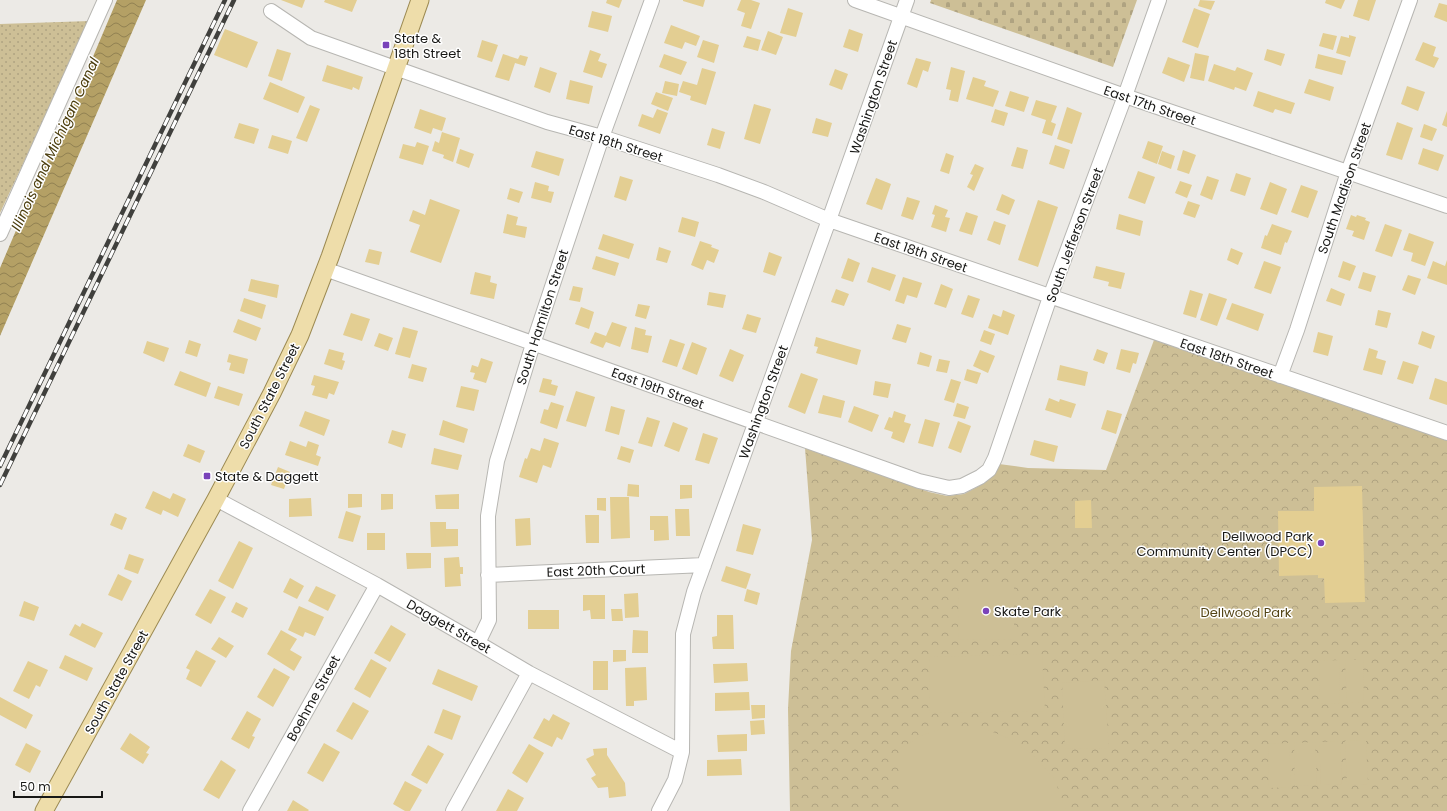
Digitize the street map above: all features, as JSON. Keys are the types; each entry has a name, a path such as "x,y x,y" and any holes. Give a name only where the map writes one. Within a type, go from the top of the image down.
{"main road":[{"name":"South State Street","path":"44,811 216,500 272,393 300,335 325,269 420,0"}],"street":[{"path":"0,234 105,0"},
{"name":"South Hamilton Street","path":"478,643 489,620 488,516 497,461 533,344 602,137 652,0"},
{"name":"East 17th Street","path":"855,0 1125,96 1447,206"},
{"name":"Washington Street","path":"658,811 675,780 682,752 683,634 694,592 908,0"},
{"name":"South Jefferson Street","path":"989,470 1050,297 1159,0"},
{"name":"South Madison Street","path":"1280,376 1297,330 1348,172 1410,0"},
{"name":"East 18th Street","path":"271,10 311,38 547,122 602,137 764,192 829,220 1447,433"},
{"name":"East 19th Street","path":"325,269 919,481 949,488 962,486 980,477 989,470"},
{"name":"Daggett Street","path":"216,500 377,585 529,673 682,752"},
{"name":"East 20th Court","path":"488,575 704,565"},
{"name":"Boehme Street","path":"250,811 377,585"},
{"path":"453,811 529,673"}],"green space":[{"path":"931,0 1137,0 1113,67 930,3"},
{"path":"90,21 0,213 0,24"},
{"name":"Dellwood Park","path":"1154,340 1447,440 1447,811 790,811 788,709 791,651 812,540 805,448 929,492 947,496 964,494 979,486 988,480 999,464 1028,468 1106,470"},
{"name":"Skate Park","path":"959,583 1014,583 1014,640 958,639"},
{"path":"1042,654 1045,711 930,713 929,657"},
{"path":"1339,660 1340,703 1320,704 1319,661"},
{"path":"1345,660 1363,660 1364,702 1347,703"},
{"path":"1104,680 1109,748 1065,749 1062,683"},
{"path":"946,727 980,727 1008,738 1032,754 1054,778 1066,811 900,811 900,749 920,736"},
{"path":"1366,740 1368,784 1347,785 1345,741"},
{"path":"1340,741 1342,784 1321,785 1319,742"},
{"path":"1315,742 1317,785 1295,786 1294,743"},
{"path":"1289,743 1291,787 1269,788 1268,744"}],"water":[{"name":"Illinois and Michigan Canal","path":"117,0 146,0 0,336 0,268 29,200 67,118"}],"building":[{"path":"281,0 305,0 302,8"},
{"path":"325,0 357,0 352,12 324,2"},
{"path":"607,0 622,0 619,8 606,3"},
{"path":"683,0 705,0 703,7"},
{"path":"741,0 751,0 760,3 751,29 741,26 745,13 737,10"},
{"path":"1200,0 1215,1 1211,10 1198,6"},
{"path":"1326,0 1345,0 1341,9 1325,3"},
{"path":"1358,0 1376,0 1369,21 1353,16"},
{"path":"1439,3 1447,5 1447,22 1434,17"},
{"path":"788,8 803,13 796,37 780,33"},
{"path":"1194,8 1210,14 1198,48 1182,42"},
{"path":"592,11 612,16 608,32 588,27"},
{"path":"671,25 700,36 696,46 685,42 682,49 664,43"},
{"path":"225,29 258,42 247,68 214,55"},
{"path":"849,29 863,34 858,52 843,47"},
{"path":"768,31 783,37 776,55 761,50"},
{"path":"1323,33 1337,36 1333,50 1319,46"},
{"path":"1349,35 1356,37 1350,57 1336,53 1341,36 1349,38"},
{"path":"747,36 761,40 758,51 743,47"},
{"path":"482,40 498,45 492,62 477,57"},
{"path":"703,40 719,45 714,63 697,57"},
{"path":"1423,42 1436,47 1433,56 1439,58 1434,68 1415,60"},
{"path":"277,49 291,53 282,81 268,76"},
{"path":"1267,49 1285,54 1281,66 1264,60"},
{"path":"590,50 601,54 598,61 607,64 602,78 583,72"},
{"path":"1195,53 1209,56 1204,81 1190,78"},
{"path":"503,54 518,59 520,55 528,57 525,66 515,63 509,81 495,77"},
{"path":"664,54 687,62 681,75 659,67"},
{"path":"1318,54 1346,61 1342,75 1315,68"},
{"path":"1168,57 1190,65 1184,82 1162,73"},
{"path":"916,58 931,62 928,72 923,70 917,88 907,84"},
{"path":"1214,64 1235,71 1237,67 1253,73 1246,91 1235,87 1234,90 1208,81"},
{"path":"327,65 363,77 359,90 353,87 352,90 322,81"},
{"path":"540,67 557,73 550,93 534,87"},
{"path":"951,67 965,71 958,102 949,100 951,90 946,89"},
{"path":"702,68 716,72 706,105 690,100 691,96 679,92 683,81 697,85"},
{"path":"835,69 848,74 842,90 829,85"},
{"path":"973,77 986,81 984,86 999,91 993,107 966,99"},
{"path":"1309,79 1334,87 1330,101 1304,93"},
{"path":"570,80 593,86 589,104 566,99"},
{"path":"665,81 679,84 677,96 662,93"},
{"path":"270,82 305,97 298,113 263,99"},
{"path":"1407,86 1425,92 1418,111 1401,104"},
{"path":"1010,91 1029,97 1024,112 1005,106"},
{"path":"1258,91 1295,103 1291,114 1275,109 1273,113 1253,106"},
{"path":"656,92 673,98 668,111 651,104"},
{"path":"1036,100 1057,106 1051,122 1056,124 1052,136 1042,133 1046,120 1031,115"},
{"path":"754,104 771,109 760,144 744,139"},
{"path":"310,105 320,109 307,142 296,138"},
{"path":"1067,107 1082,113 1072,144 1057,139"},
{"path":"420,109 446,118 442,131 433,128 431,134 414,128"},
{"path":"657,109 668,113 660,134 638,126 642,114 653,118"},
{"path":"995,109 1008,113 1004,126 991,122"},
{"path":"1447,111 1447,127 1442,125"},
{"path":"816,118 832,123 828,137 812,133"},
{"path":"1397,122 1413,128 1402,160 1386,155"},
{"path":"239,123 259,129 254,144 234,138"},
{"path":"1424,124 1437,129 1432,141 1420,137"},
{"path":"712,128 725,132 720,149 707,145"},
{"path":"442,132 460,138 453,162 443,158 444,155 432,151 435,141 439,143"},
{"path":"272,135 292,141 288,154 268,148"},
{"path":"1148,141 1163,146 1157,164 1142,158"},
{"path":"417,142 429,146 423,165 399,158 403,144 415,147"},
{"path":"1055,145 1070,150 1064,169 1049,164"},
{"path":"1017,147 1028,150 1023,169 1011,166"},
{"path":"1423,148 1444,155 1438,171 1418,164"},
{"path":"460,149 474,154 469,168 456,163"},
{"path":"1183,150 1196,155 1189,174 1177,170"},
{"path":"536,151 564,159 559,176 531,167"},
{"path":"1162,151 1175,156 1171,169 1158,164"},
{"path":"946,153 954,156 949,174 940,171"},
{"path":"975,164 984,168 974,191 967,187 973,175 970,174"},
{"path":"1138,171 1155,177 1145,204 1128,198"},
{"path":"1236,173 1251,178 1245,196 1230,191"},
{"path":"620,176 633,180 626,201 614,197"},
{"path":"1207,176 1219,180 1212,200 1200,195"},
{"path":"876,178 891,184 882,210 866,204"},
{"path":"1180,181 1192,185 1187,198 1175,193"},
{"path":"535,182 549,186 548,191 554,192 551,203 531,198"},
{"path":"1270,182 1287,189 1277,215 1260,209"},
{"path":"1301,185 1318,191 1308,218 1291,212"},
{"path":"510,188 523,192 519,203 507,199"},
{"path":"1002,194 1015,200 1009,215 996,210"},
{"path":"907,197 920,201 913,220 901,216"},
{"path":"430,199 460,210 441,263 410,252 420,225 409,221 413,210 425,215"},
{"path":"1038,200 1058,207 1038,267 1018,260"},
{"path":"1188,201 1200,205 1195,218 1183,214"},
{"path":"935,205 948,210 945,217 950,218 946,232 931,227 935,215 932,214"},
{"path":"966,212 978,216 972,235 959,231"},
{"path":"507,214 518,217 516,225 527,227 525,238 503,233"},
{"path":"1119,214 1143,221 1140,236 1116,229"},
{"path":"1351,215 1366,218 1365,220 1370,222 1364,240 1352,236 1354,231 1346,229"},
{"path":"682,217 699,222 695,237 678,232"},
{"path":"994,221 1006,225 1000,245 987,240"},
{"path":"1272,224 1292,231 1287,243 1285,242 1281,255 1261,248 1265,235 1267,236"},
{"path":"1385,224 1402,230 1392,257 1375,251"},
{"path":"1409,233 1434,242 1425,266 1411,261 1413,253 1403,250"},
{"path":"603,234 634,244 629,259 598,249"},
{"path":"700,241 712,245 711,247 719,250 714,263 707,260 703,270 691,265"},
{"path":"659,247 671,251 667,263 656,260"},
{"path":"1231,248 1243,253 1238,265 1227,260"},
{"path":"369,249 382,252 379,265 365,262"},
{"path":"769,252 782,257 775,276 763,272"},
{"path":"596,256 619,263 615,276 592,269"},
{"path":"848,258 860,263 853,282 841,278"},
{"path":"1447,260 1447,285 1427,278 1433,261 1445,266"},
{"path":"1264,261 1281,267 1271,294 1254,288"},
{"path":"1343,261 1356,266 1350,281 1338,277"},
{"path":"1096,266 1125,273 1121,289 1108,286 1109,282 1093,278"},
{"path":"872,267 896,275 890,291 867,282"},
{"path":"475,272 491,276 490,282 497,284 494,299 470,294"},
{"path":"1363,272 1376,276 1371,292 1358,288"},
{"path":"1408,275 1421,279 1415,295 1402,290"},
{"path":"903,277 922,283 917,298 907,295 904,304 895,301"},
{"path":"251,279 279,285 277,298 248,291"},
{"path":"941,284 953,289 946,308 934,304"},
{"path":"573,286 583,288 580,302 569,300"},
{"path":"1331,288 1345,294 1341,306 1326,301"},
{"path":"836,289 849,294 844,306 831,302"},
{"path":"1190,290 1203,294 1196,318 1183,314"},
{"path":"709,292 726,295 723,308 707,305"},
{"path":"1209,293 1227,299 1217,326 1200,320"},
{"path":"968,295 980,299 973,318 961,314"},
{"path":"244,298 266,305 262,319 240,311"},
{"path":"1232,303 1264,314 1258,331 1226,319"},
{"path":"638,304 650,306 646,319 635,316"},
{"path":"581,307 594,312 589,329 575,324"},
{"path":"1003,310 1015,315 1008,335 988,328 993,314 1001,317"},
{"path":"1378,310 1391,313 1387,328 1375,325"},
{"path":"351,313 370,319 362,341 343,335"},
{"path":"747,314 761,318 756,333 742,329"},
{"path":"238,319 261,328 256,341 233,332"},
{"path":"612,322 627,327 620,347 606,342 603,348 590,343 595,332 606,336"},
{"path":"897,324 911,328 906,343 892,339"},
{"path":"403,327 418,331 410,358 395,354"},
{"path":"635,327 646,330 645,335 652,336 648,353 631,349"},
{"path":"984,330 995,334 991,345 980,341"},
{"path":"1422,331 1435,336 1431,349 1418,344"},
{"path":"1318,332 1333,336 1328,356 1313,352"},
{"path":"379,333 393,338 388,351 374,346"},
{"path":"816,337 861,350 857,365 816,353 818,347 814,346"},
{"path":"670,339 685,344 677,367 662,362"},
{"path":"189,340 201,344 197,357 185,353"},
{"path":"147,341 169,348 164,362 143,353"},
{"path":"692,342 707,348 697,375 682,369"},
{"path":"1369,348 1378,351 1376,358 1386,361 1382,375 1363,370"},
{"path":"329,349 344,353 342,360 345,361 342,370 324,364"},
{"path":"730,349 744,355 733,382 719,376"},
{"path":"1097,349 1108,353 1104,364 1093,360"},
{"path":"1121,349 1139,353 1136,364 1133,363 1130,373 1116,369"},
{"path":"980,350 995,356 988,373 973,366"},
{"path":"920,352 932,356 929,367 917,364"},
{"path":"229,354 248,359 244,374 229,370 231,363 227,362"},
{"path":"481,358 493,362 486,383 473,379 475,373 470,372 472,365 478,367"},
{"path":"939,359 950,361 947,373 936,371"},
{"path":"1403,361 1419,366 1413,384 1397,379"},
{"path":"412,364 427,368 423,382 408,378"},
{"path":"1060,365 1088,372 1085,386 1057,380"},
{"path":"967,369 981,373 977,384 964,380"},
{"path":"180,371 211,383 206,397 174,385"},
{"path":"801,373 818,379 805,414 788,407"},
{"path":"314,375 339,382 334,395 329,393 327,399 312,395 315,386 311,385"},
{"path":"543,378 552,380 551,384 558,386 555,396 539,392"},
{"path":"1435,378 1447,382 1447,405 1429,399"},
{"path":"951,379 961,382 954,403 944,400"},
{"path":"875,381 891,384 888,398 873,395"},
{"path":"218,386 243,394 239,406 214,398"},
{"path":"461,386 479,390 474,411 456,407"},
{"path":"576,391 595,397 586,427 566,421"},
{"path":"823,395 845,401 841,418 818,413"},
{"path":"1049,398 1059,402 1060,399 1076,404 1071,418 1045,410"},
{"path":"551,402 564,406 557,429 540,423 544,409 548,410"},
{"path":"957,403 969,407 965,419 953,416"},
{"path":"611,406 625,410 619,435 605,431"},
{"path":"854,406 879,415 872,432 848,422"},
{"path":"1107,410 1122,414 1116,434 1101,429"},
{"path":"305,411 330,420 324,436 299,426"},
{"path":"894,411 906,415 904,422 911,424 904,443 891,438 893,432 884,429 889,417 892,418"},
{"path":"647,417 660,421 652,447 638,443"},
{"path":"925,419 940,423 933,447 918,443"},
{"path":"443,420 468,429 464,443 439,435"},
{"path":"958,421 971,426 961,453 948,448"},
{"path":"673,422 688,428 679,452 664,446"},
{"path":"392,430 406,434 402,448 388,443"},
{"path":"703,433 718,438 709,464 695,460"},
{"path":"544,438 559,443 551,468 543,465 537,483 519,477 525,458 527,459 531,448 540,451"},
{"path":"1034,440 1058,446 1054,462 1030,455"},
{"path":"290,441 306,447 308,441 319,445 316,455 321,457 318,466 285,455"},
{"path":"188,444 205,451 200,463 183,456"},
{"path":"621,446 634,450 630,463 617,459"},
{"path":"434,448 462,455 458,470 431,464"},
{"path":"278,467 290,472 284,489 271,485"},
{"path":"628,484 639,485 639,497 627,496"},
{"path":"680,485 692,485 692,498 680,499"},
{"name":"Dellwood Park Community Center (DPCC)","path":"1362,486 1365,602 1325,603 1324,578 1318,578 1318,575 1279,576 1278,511 1314,511 1314,487"},
{"path":"153,491 170,499 173,493 186,499 178,517 163,510 161,515 145,508"},
{"path":"348,494 362,494 362,507 348,508"},
{"path":"381,494 393,494 393,509 381,510"},
{"path":"459,494 459,509 436,509 435,495"},
{"path":"610,497 629,497 630,538 611,539"},
{"path":"311,498 312,516 289,517 289,499"},
{"path":"597,498 606,498 606,511 597,510"},
{"path":"1091,500 1092,528 1075,528 1075,501"},
{"path":"675,509 689,509 690,536 676,536"},
{"path":"346,511 361,516 353,542 338,538"},
{"path":"115,513 127,518 122,530 110,525"},
{"path":"585,515 599,515 599,543 586,543"},
{"path":"650,516 668,516 669,540 654,541 654,530 650,530"},
{"path":"530,518 531,545 516,546 515,519"},
{"path":"430,522 446,522 446,529 458,529 458,546 431,547"},
{"path":"743,524 761,529 753,555 736,551"},
{"path":"367,533 385,533 385,550 367,550"},
{"path":"239,541 253,548 233,589 218,581"},
{"path":"406,553 431,553 431,568 407,569"},
{"path":"129,554 144,559 138,574 124,569"},
{"path":"459,557 460,567 463,567 463,574 460,574 461,586 445,587 444,558"},
{"path":"726,566 751,574 746,589 721,581"},
{"path":"118,574 132,581 122,601 108,595"},
{"path":"290,578 304,586 297,599 283,592"},
{"path":"316,586 336,595 328,611 308,601"},
{"path":"210,589 226,597 211,624 195,615"},
{"path":"747,589 760,593 757,605 744,601"},
{"path":"638,593 639,617 625,618 624,594"},
{"path":"583,595 605,595 605,619 591,619 590,610 583,611"},
{"path":"24,601 39,607 34,621 19,616"},
{"path":"236,602 248,608 243,618 231,612"},
{"path":"299,606 324,617 315,636 305,632 303,637 288,630"},
{"path":"611,609 622,609 623,621 612,621"},
{"path":"528,610 559,610 559,629 528,629"},
{"path":"717,615 733,615 734,649 713,649 712,637 717,636"},
{"path":"82,623 103,633 95,648 69,635 75,624 80,627"},
{"path":"391,625 406,634 390,662 374,653"},
{"path":"281,630 297,639 290,650 302,657 294,671 267,654"},
{"path":"633,630 648,631 648,653 632,653"},
{"path":"219,637 234,646 226,658 211,649"},
{"path":"196,650 216,661 201,687 186,679 190,670 186,668"},
{"path":"613,650 626,650 626,661 613,662"},
{"path":"65,655 93,668 87,681 59,668"},
{"path":"371,659 387,668 370,698 354,689"},
{"path":"28,661 48,670 40,687 36,685 29,699 13,691"},
{"path":"593,661 608,661 608,690 593,690"},
{"path":"747,663 748,681 714,683 713,664"},
{"path":"646,667 647,700 634,701 634,706 626,706 625,668"},
{"path":"274,668 290,677 273,707 257,697"},
{"path":"438,669 478,686 472,701 432,684"},
{"path":"749,692 750,710 715,711 715,693"},
{"path":"0,697 33,715 26,729 0,715"},
{"path":"353,702 369,711 352,740 336,731"},
{"path":"751,705 765,705 765,718 752,719"},
{"path":"443,709 461,716 452,740 434,733"},
{"path":"247,711 261,719 252,736 255,737 249,749 231,739"},
{"path":"553,714 570,723 562,740 557,737 552,747 533,738 544,718 549,721"},
{"path":"764,720 765,734 751,735 750,721"},
{"path":"130,733 150,747 146,753 149,754 143,764 120,749"},
{"path":"747,734 747,751 718,752 717,735"},
{"path":"26,743 41,751 30,773 15,765"},
{"path":"324,743 340,752 323,782 307,773"},
{"path":"529,744 544,753 527,783 512,773"},
{"path":"428,745 444,754 427,784 411,775"},
{"path":"607,748 607,755 625,783 626,796 609,798 608,787 598,788 591,778 596,775 586,759 594,755 593,749"},
{"path":"741,759 742,775 707,776 707,760"},
{"path":"221,760 236,770 219,799 203,790"},
{"path":"405,781 422,790 410,811 405,811 393,804"},
{"path":"508,789 524,798 517,811 496,811"},
{"path":"293,800 309,810 287,811"}],"railway":[{"path":"0,466 225,0"},
{"path":"0,485 234,0"}],"place":[{"name":"State & 18th Street","path":"386,45"},
{"name":"State & Daggett","path":"207,476"},
{"name":"Dellwood Park Community Center (DPCC)","path":"1321,543"},
{"name":"Skate Park","path":"986,611"}]}
